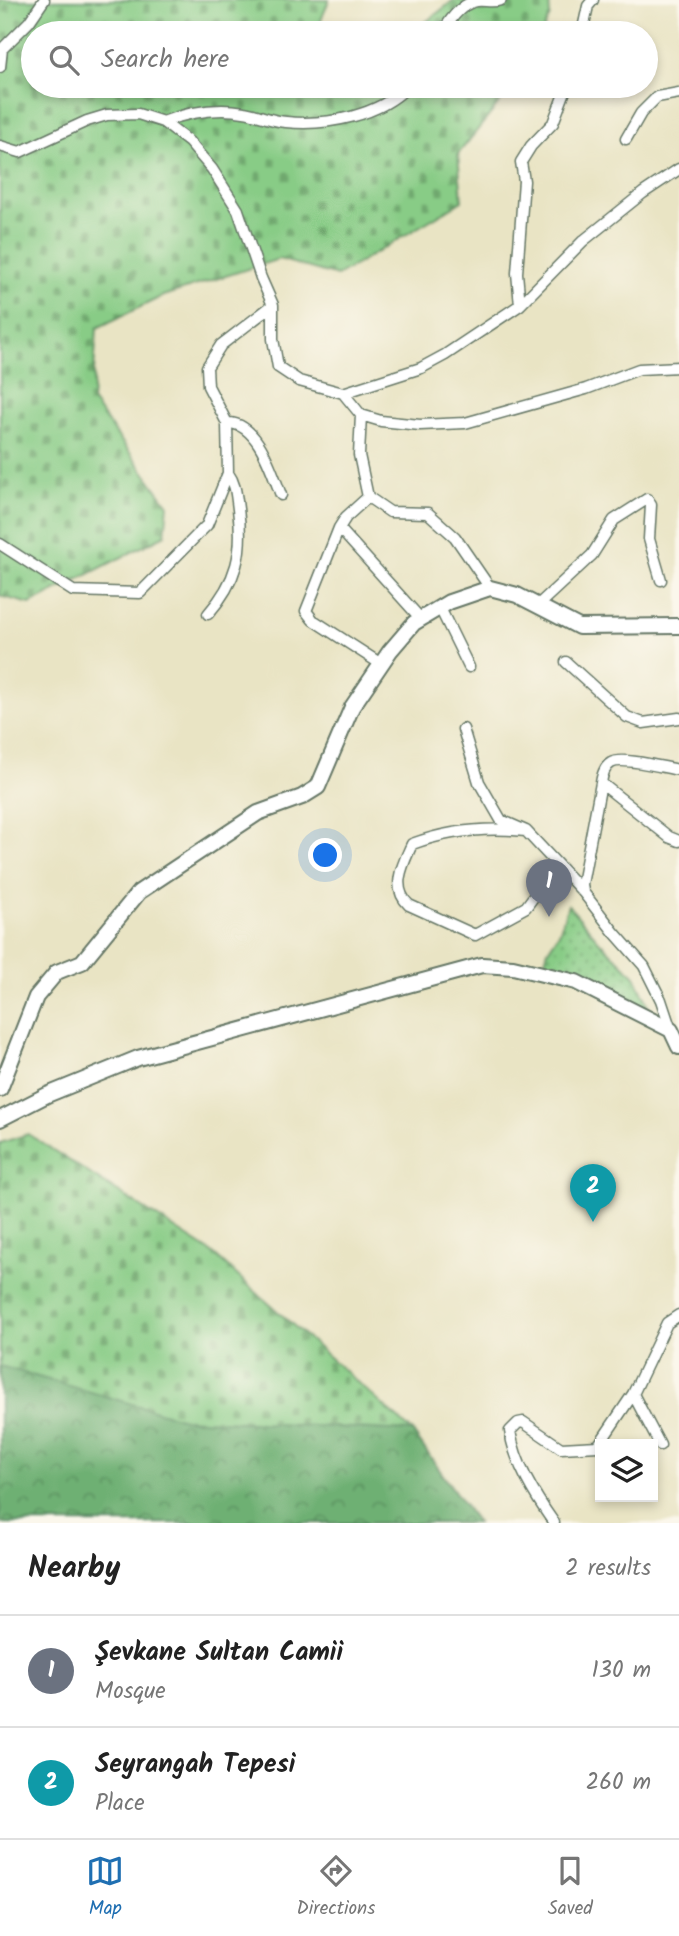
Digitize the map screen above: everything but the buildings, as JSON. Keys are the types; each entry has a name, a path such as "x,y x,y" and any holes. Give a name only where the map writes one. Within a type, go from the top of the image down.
{"main road":[{"path":"0,1089 36,997 57,972 82,962 139,892 258,813 302,797 318,787 352,707 381,664 421,619 440,607 490,588 517,595 579,627 679,626"},
{"path":"0,1119 47,1095 138,1058 482,965 513,967 576,982 671,1030 679,1048"}],"street":[{"path":"30,21 44,0"},
{"path":"452,21 466,5 477,1 501,0"},
{"path":"585,21 588,6 593,0"},
{"path":"0,67 2,49 21,30"},
{"path":"658,97 679,93"},
{"path":"163,122 199,111 218,110 244,112 286,122 312,122 367,113 394,98"},
{"path":"520,305 517,273 524,181 521,162 531,146 553,123 563,98"},
{"path":"626,139 641,113 656,98"},
{"path":"0,146 20,152 87,121 107,115 138,114 163,122 189,142 233,202 273,305 273,339 278,367 299,381 343,393 421,368 445,355 520,305 583,241 643,193 679,169"},
{"path":"0,544 73,591 140,593 207,525 228,473 227,423 208,386 207,367 221,345 273,305"},
{"path":"343,393 361,415 380,421 420,425 465,423 586,389 639,369 679,367"},
{"path":"361,415 359,455 368,497 390,512 428,513 455,537 490,588"},
{"path":"227,423 235,423 263,450 281,495"},
{"path":"208,614 225,595 239,559 241,526 234,481 228,473"},
{"path":"368,497 346,517 339,528 306,611 313,620 381,664"},
{"path":"538,605 592,555 614,520 647,499 651,505 649,539 661,580"},
{"path":"339,528 421,619"},
{"path":"440,607 469,667"},
{"path":"566,662 627,717 643,723 679,718"},
{"path":"463,729 479,782 501,820 526,831 583,892 644,966 661,1000 671,1030"},
{"path":"583,892 582,884 603,774 612,762 624,761 679,770"},
{"path":"601,783 669,837 679,841"},
{"path":"526,831 489,827 428,838 412,844 398,881 403,899 408,905 475,934 526,906 537,892 564,873"},
{"path":"554,1523 535,1496 512,1443 510,1431 523,1422 561,1448 597,1446 633,1394 667,1323 679,1315"},
{"path":"633,1394 660,1445"}],"green space":[{"path":"0,0 329,0 321,21 21,21 21,98 503,98 458,154 462,201 337,276 279,259 163,296 97,328 92,401 168,505 165,535 30,604 0,596"},
{"path":"454,0 549,0 550,15 547,21 427,21"},
{"path":"568,905 600,942 635,976 649,1006 642,1006 615,990 544,964 548,950 559,933"},
{"path":"28,1134 211,1252 412,1431 184,1419 0,1366 0,1143"},
{"path":"0,1363 184,1419 412,1431 477,1523 0,1523"}],"place":[{"name":"Şevkane Sultan Camii","path":"549,917"},
{"name":"Seyrangah Tepesi","path":"593,1222"}]}
